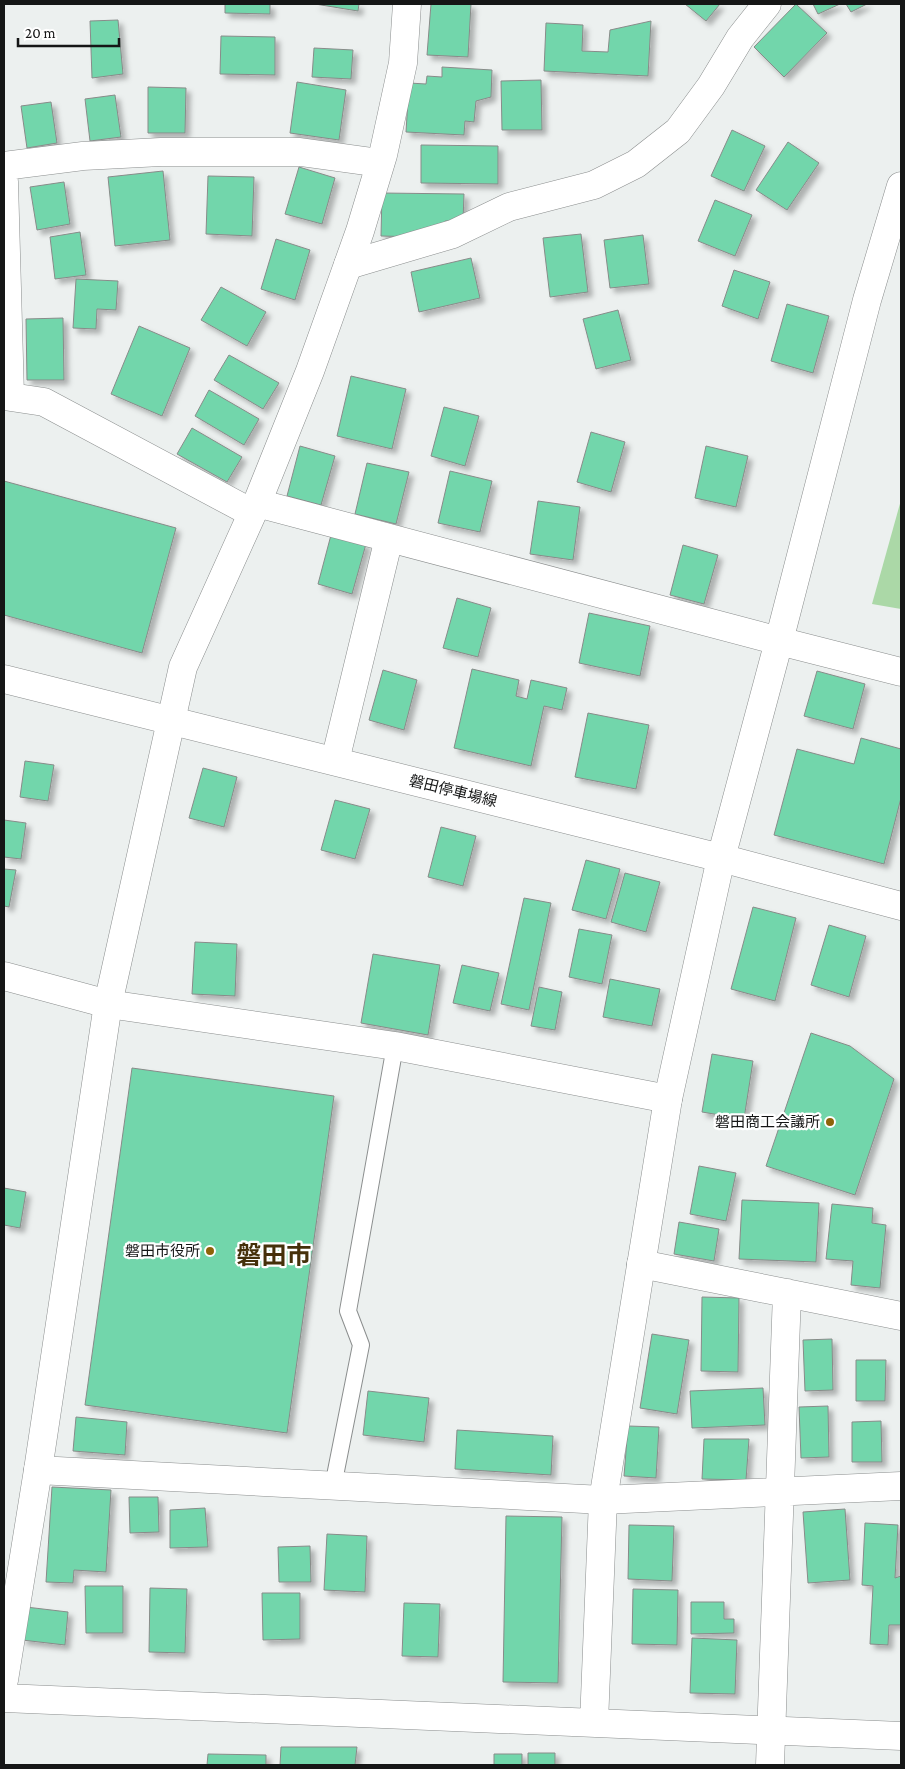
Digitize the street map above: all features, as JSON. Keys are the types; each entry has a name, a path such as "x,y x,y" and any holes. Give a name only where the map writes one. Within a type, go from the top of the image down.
{"street":[{"path":"4,1680 38,1470 108,1004 183,667 255,508 310,371 348,265 380,163 403,63 407,4"},
{"path":"348,265 453,234 509,206 594,185 636,164 678,131 711,86 740,38 767,4"},
{"path":"4,166 83,156 170,152 300,152 380,163"},
{"path":"4,182 7,396 44,402 255,508 389,538 901,672"},
{"path":"594,1723 603,1500 668,1099 721,858 867,300 901,186"},
{"path":"335,761 389,538"},
{"name":"磐田停車場線","path":"4,679 721,858 901,906"},
{"path":"4,976 108,1004 395,1046 668,1099"},
{"path":"641,1264 901,1316"},
{"path":"770,1765 788,1293"},
{"path":"38,1470 603,1500 901,1486"},
{"path":"4,1698 901,1736"}],"lane":[{"path":"334,1486 361,1345 348,1311 395,1046"}],"green space":[{"path":"901,500 901,609 872,604"}],"building":[{"path":"225,4 270,4 270,14 225,13"},
{"path":"315,4 359,4 358,11"},
{"path":"431,4 471,4 468,57 427,55"},
{"path":"685,4 720,4 706,21"},
{"path":"796,4 827,33 784,77 754,47"},
{"path":"813,4 840,4 818,14"},
{"path":"846,4 867,4 851,12"},
{"path":"118,20 123,74 92,78 90,21"},
{"path":"651,21 648,76 544,71 546,23 583,25 582,51 608,52 610,30"},
{"path":"221,36 275,37 275,75 220,74"},
{"path":"314,48 353,50 351,79 312,77"},
{"path":"442,67 492,70 491,97 476,101 474,122 465,121 464,135 406,132 409,83 426,84 427,76 442,77"},
{"path":"541,80 542,130 502,130 501,81"},
{"path":"297,82 346,90 339,140 290,133"},
{"path":"148,87 186,88 185,133 148,133"},
{"path":"115,95 121,137 90,141 85,99"},
{"path":"51,102 57,143 27,148 21,106"},
{"path":"732,130 765,146 744,191 711,176"},
{"path":"788,142 819,163 787,210 756,190"},
{"path":"421,145 498,146 498,184 421,183"},
{"path":"299,167 335,178 322,224 285,214"},
{"path":"163,171 170,240 115,246 108,177"},
{"path":"208,176 254,177 252,236 206,234"},
{"path":"64,182 70,224 37,230 30,187"},
{"path":"382,193 464,194 463,221 445,221 445,231 420,237 381,236"},
{"path":"715,200 752,215 735,256 698,241"},
{"path":"80,232 86,275 55,279 50,237"},
{"path":"581,234 588,292 550,297 543,238"},
{"path":"643,235 649,284 610,288 604,240"},
{"path":"276,239 310,250 295,300 261,289"},
{"path":"471,258 480,298 419,312 411,272"},
{"path":"734,270 770,282 758,319 722,306"},
{"path":"76,279 118,281 116,310 97,309 96,329 73,328"},
{"path":"221,287 266,312 247,346 201,320"},
{"path":"787,304 829,316 813,373 771,361"},
{"path":"618,310 631,360 596,369 583,319"},
{"path":"63,318 64,380 27,380 26,319"},
{"path":"139,326 190,348 162,416 111,394"},
{"path":"229,355 279,383 263,409 214,380"},
{"path":"351,376 406,389 392,449 337,436"},
{"path":"209,390 259,419 244,445 195,416"},
{"path":"444,407 479,416 465,466 431,456"},
{"path":"192,428 242,457 227,482 177,454"},
{"path":"591,432 625,442 611,492 577,482"},
{"path":"300,446 335,456 321,505 287,496"},
{"path":"706,446 748,456 736,507 695,498"},
{"path":"367,463 409,472 396,524 355,514"},
{"path":"450,471 492,481 480,532 438,523"},
{"path":"4,481 176,528 142,653 4,615"},
{"path":"538,501 580,507 573,560 530,554"},
{"path":"331,535 366,544 352,594 318,584"},
{"path":"683,545 718,555 704,604 670,595"},
{"path":"457,598 491,608 478,657 443,648"},
{"path":"589,613 650,626 640,676 579,663"},
{"path":"472,669 519,680 516,696 527,699 531,680 567,688 562,710 544,706 531,766 454,748"},
{"path":"383,670 417,680 404,730 369,720"},
{"path":"817,671 865,684 853,729 804,716"},
{"path":"588,713 649,725 636,789 575,777"},
{"path":"861,738 901,749 901,798 884,864 774,835 797,749 854,764"},
{"path":"25,761 54,765 48,801 20,797"},
{"path":"203,768 237,777 224,827 189,818"},
{"path":"335,800 370,809 355,859 321,850"},
{"path":"4,820 26,823 21,859 4,857"},
{"path":"441,827 476,836 463,886 428,877"},
{"path":"586,860 620,869 606,919 572,910"},
{"path":"4,869 16,870 9,907 4,906"},
{"path":"625,873 660,882 646,932 611,922"},
{"path":"524,898 551,903 529,1010 501,1004"},
{"path":"753,907 796,918 775,1001 731,989"},
{"path":"829,925 866,936 849,997 811,985"},
{"path":"579,929 612,935 602,984 569,977"},
{"path":"195,942 237,944 235,996 192,994"},
{"path":"373,954 440,965 428,1035 361,1023"},
{"path":"462,965 499,973 490,1011 453,1003"},
{"path":"610,979 660,989 652,1026 603,1017"},
{"path":"539,987 562,992 555,1030 531,1026"},
{"name":"磐田商工会議所","path":"811,1033 850,1046 894,1079 855,1195 766,1166"},
{"path":"712,1054 753,1061 744,1119 702,1112"},
{"name":"磐田市役所","path":"132,1068 334,1096 287,1433 85,1405"},
{"path":"699,1166 736,1173 726,1221 690,1214"},
{"path":"4,1188 26,1192 20,1228 4,1225"},
{"path":"742,1200 819,1203 816,1262 739,1259"},
{"path":"832,1204 873,1208 872,1223 886,1225 880,1288 851,1285 853,1261 826,1259"},
{"path":"679,1222 719,1229 714,1261 674,1254"},
{"path":"702,1297 739,1298 738,1372 701,1371"},
{"path":"652,1334 689,1340 677,1414 640,1408"},
{"path":"832,1339 833,1390 805,1391 803,1340"},
{"path":"856,1360 886,1360 885,1401 856,1401"},
{"path":"763,1388 765,1425 692,1428 690,1391"},
{"path":"368,1391 429,1398 424,1442 363,1435"},
{"path":"828,1406 829,1457 801,1458 799,1407"},
{"path":"76,1417 127,1422 125,1455 73,1451"},
{"path":"881,1421 882,1462 852,1462 852,1422"},
{"path":"628,1426 659,1427 656,1478 624,1476"},
{"path":"457,1430 553,1436 551,1475 455,1469"},
{"path":"704,1439 749,1439 746,1480 702,1479"},
{"path":"52,1487 111,1490 106,1572 74,1570 73,1583 46,1582"},
{"path":"129,1497 158,1497 159,1532 130,1533"},
{"path":"205,1508 208,1547 170,1548 170,1510"},
{"path":"845,1509 850,1580 808,1583 803,1512"},
{"path":"506,1516 562,1517 558,1683 503,1682"},
{"path":"865,1523 898,1525 895,1578 901,1576 901,1625 889,1625 888,1645 870,1644 873,1586 862,1585"},
{"path":"629,1525 674,1526 672,1581 628,1579"},
{"path":"327,1534 367,1536 365,1592 324,1590"},
{"path":"310,1546 311,1582 279,1582 278,1547"},
{"path":"85,1586 123,1586 123,1633 86,1633"},
{"path":"150,1588 187,1589 185,1653 149,1652"},
{"path":"633,1589 678,1590 677,1645 632,1644"},
{"path":"262,1593 300,1593 300,1639 263,1640"},
{"path":"691,1602 724,1602 724,1619 734,1619 734,1633 691,1634"},
{"path":"404,1603 440,1604 438,1657 402,1656"},
{"path":"26,1607 68,1612 65,1645 22,1640"},
{"path":"692,1638 737,1640 735,1694 690,1693"},
{"path":"281,1747 357,1747 355,1765 280,1765"},
{"path":"528,1753 555,1753 555,1765 528,1765"},
{"path":"208,1754 266,1755 266,1765 207,1765"},
{"path":"494,1754 522,1754 522,1765 494,1765"}],"place":[{"name":"磐田商工会議所","path":"830,1122"},
{"name":"磐田市役所","path":"210,1251"}],"district":[{"name":"磐田市","path":"274,1255"}]}
